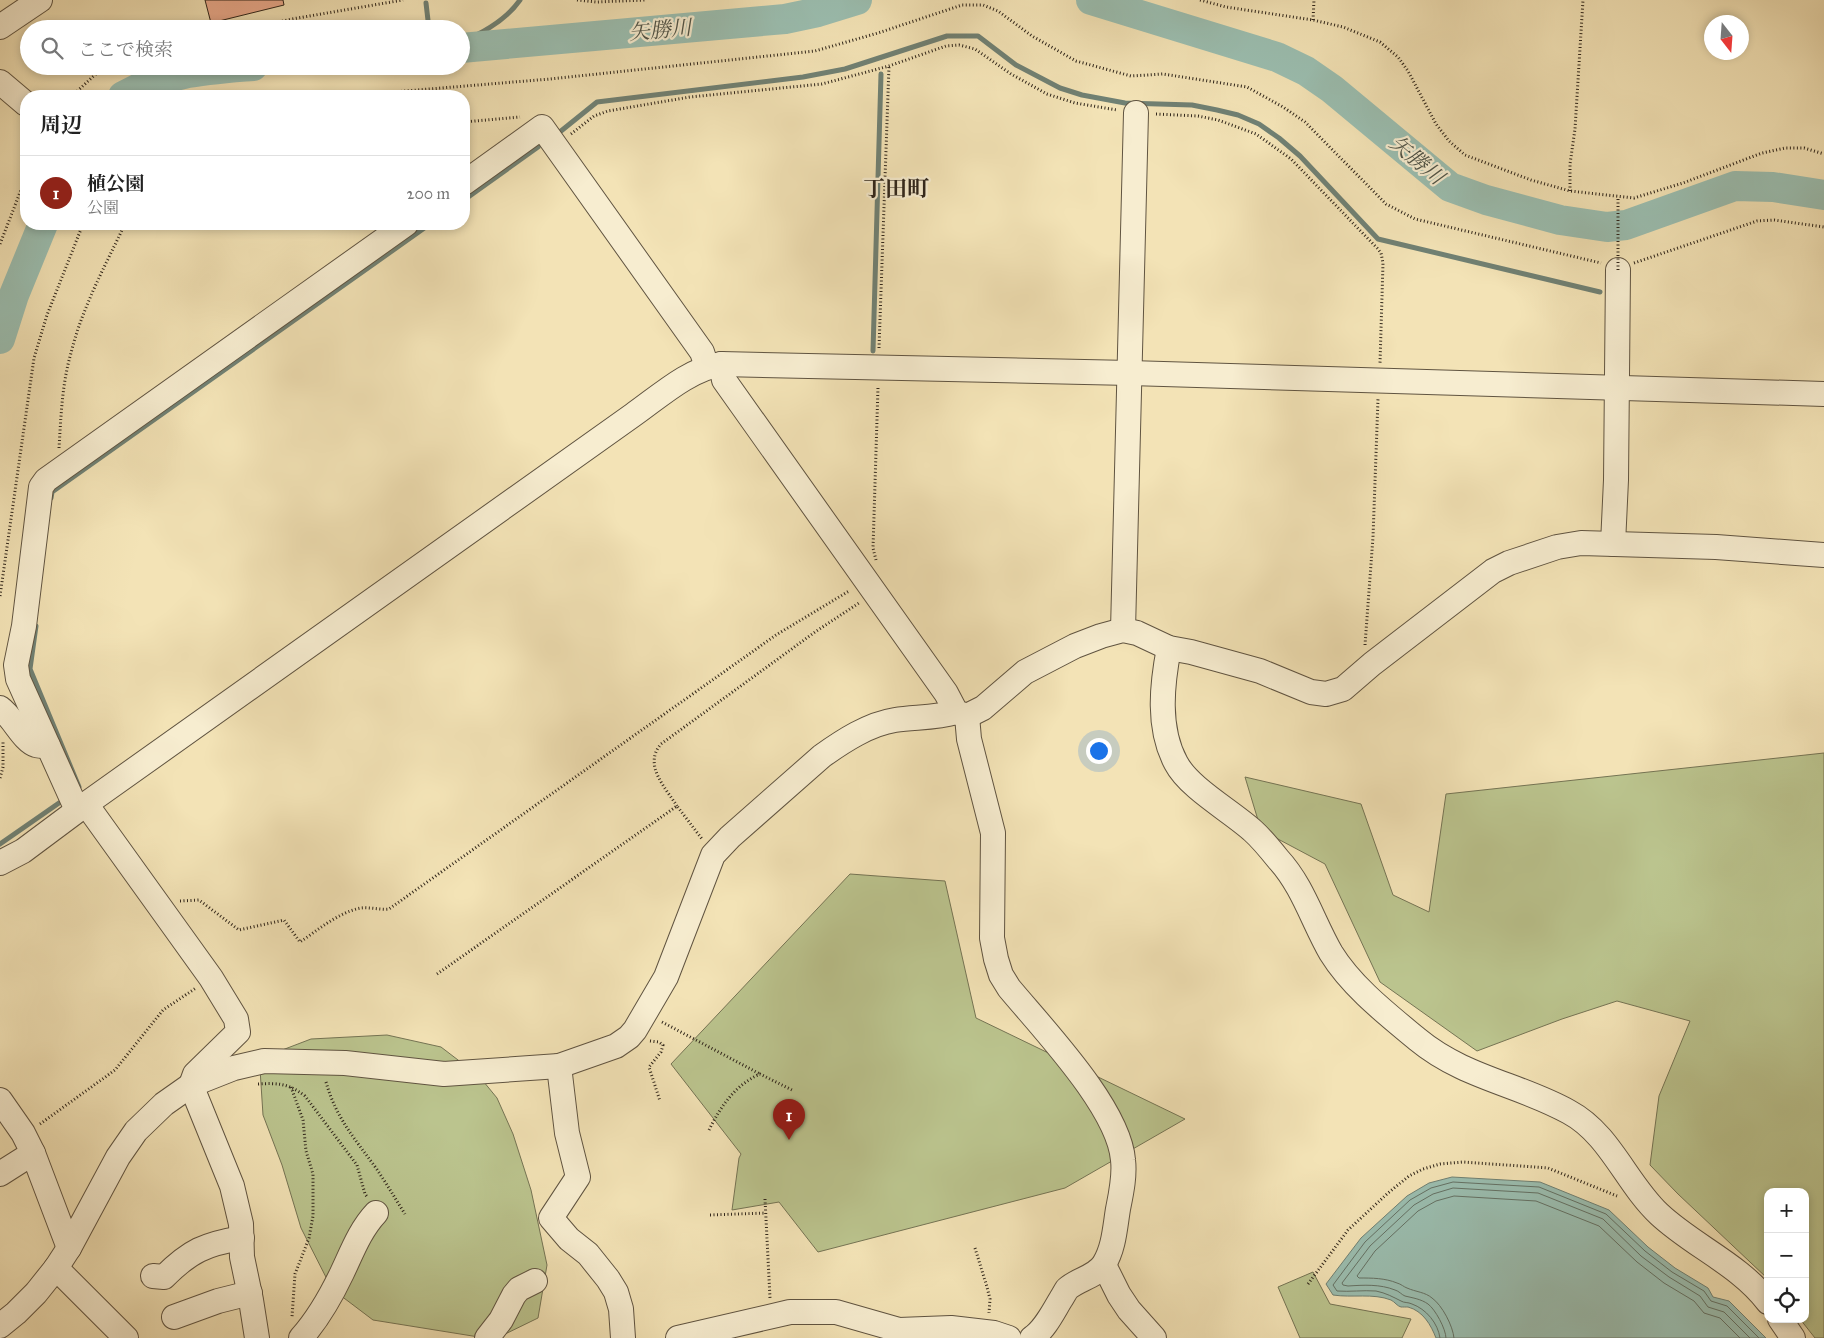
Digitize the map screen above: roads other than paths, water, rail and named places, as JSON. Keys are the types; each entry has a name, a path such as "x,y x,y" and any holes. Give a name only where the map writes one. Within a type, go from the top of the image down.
{"street":[{"path":"0,27 40,0"},
{"path":"0,82 20,99"},
{"path":"1123,630 1136,113"},
{"path":"470,180 548,137 714,366 961,714 994,833 992,938 1000,975 1080,1073 1107,1113 1116,1133 1123,1160 1113,1244 1104,1265 1092,1275 1066,1290 1037,1335 1032,1338"},
{"path":"257,1338 242,1257 241,1224 232,1186 191,1085 195,1074 238,1032 236,1019 211,978 82,807 48,746 18,680 16,665 24,626 41,487 46,480 398,230"},
{"path":"1613,266 1616,388 1616,480 1613,544"},
{"path":"0,863 23,851 82,807 686,378 714,366 1130,373 1824,394"},
{"path":"12,1338 5,1335 0,1328 36,1293 56,1268 69,1248 118,1157 136,1131 164,1104 191,1085 234,1068 264,1062 345,1063 444,1074 559,1066 616,1046 629,1037 666,977 713,855 730,837 836,746 866,730 894,720 961,714 983,708 1025,672 1075,646 1123,630 1137,633 1169,648 1260,671 1311,692 1326,694 1343,689 1372,664 1493,571 1557,547 1581,543 1716,547 1824,556"},
{"path":"1169,648 1164,673 1163,717 1167,742 1176,764 1192,782 1253,831 1282,863 1297,885 1331,953 1350,978 1368,997 1420,1041 1448,1061 1572,1113 1592,1129 1635,1187 1658,1214 1734,1268 1764,1298"},
{"path":"0,708 7,713 29,741 36,745 48,746"},
{"path":"559,1066 567,1133 578,1177 551,1218 569,1239 588,1254 616,1292 621,1309 623,1338"},
{"path":"0,1100 28,1143 69,1248"},
{"path":"0,1174 28,1143"},
{"path":"297,1328 313,1325 374,1208"},
{"path":"153,1276 164,1277 181,1260 209,1244 242,1238"},
{"path":"1104,1265 1129,1310 1154,1338"},
{"path":"56,1268 126,1338"},
{"path":"487,1338 519,1289 535,1281"},
{"path":"174,1317 218,1301 250,1294"},
{"path":"678,1338 790,1312 836,1312 899,1330 952,1328 1002,1336"},
{"path":"1783,1323 1793,1338"}],"water":[{"path":"1452,1177 1540,1182 1609,1210 1648,1247 1675,1268 1708,1288 1713,1297 1729,1301 1766,1338 1436,1338 1426,1319 1413,1309 1401,1307 1391,1300 1384,1298 1333,1295 1326,1284 1361,1238 1407,1196 1429,1183"}],"waterway":[{"path":"470,38 508,14 520,0"},
{"name":"矢勝川","path":"470,47 785,19 818,12 857,0"},
{"name":"矢勝川","path":"1091,0 1277,57 1306,71 1332,89 1450,187 1486,200 1560,220 1607,227 1626,225 1735,186 1773,187 1824,195"},
{"path":"426,3 428,20"},
{"path":"561,131 597,102 803,77 845,69 947,36 978,36 1016,65 1060,88 1082,95 1125,103 1192,105 1238,115 1259,124 1300,156 1378,239 1600,292"},
{"path":"873,351 881,74"},
{"name":"矢勝川","path":"135,90 181,75"},
{"path":"470,196 538,147"},
{"name":"矢勝川","path":"0,339 14,295 41,230"},
{"path":"51,498 52,492 422,230"},
{"path":"36,626 30,669 79,787"},
{"path":"0,844 59,803"}],"place":[{"name":"植公園","path":"789,1140"}],"district":[{"name":"丁田町","path":"896,188"}]}
